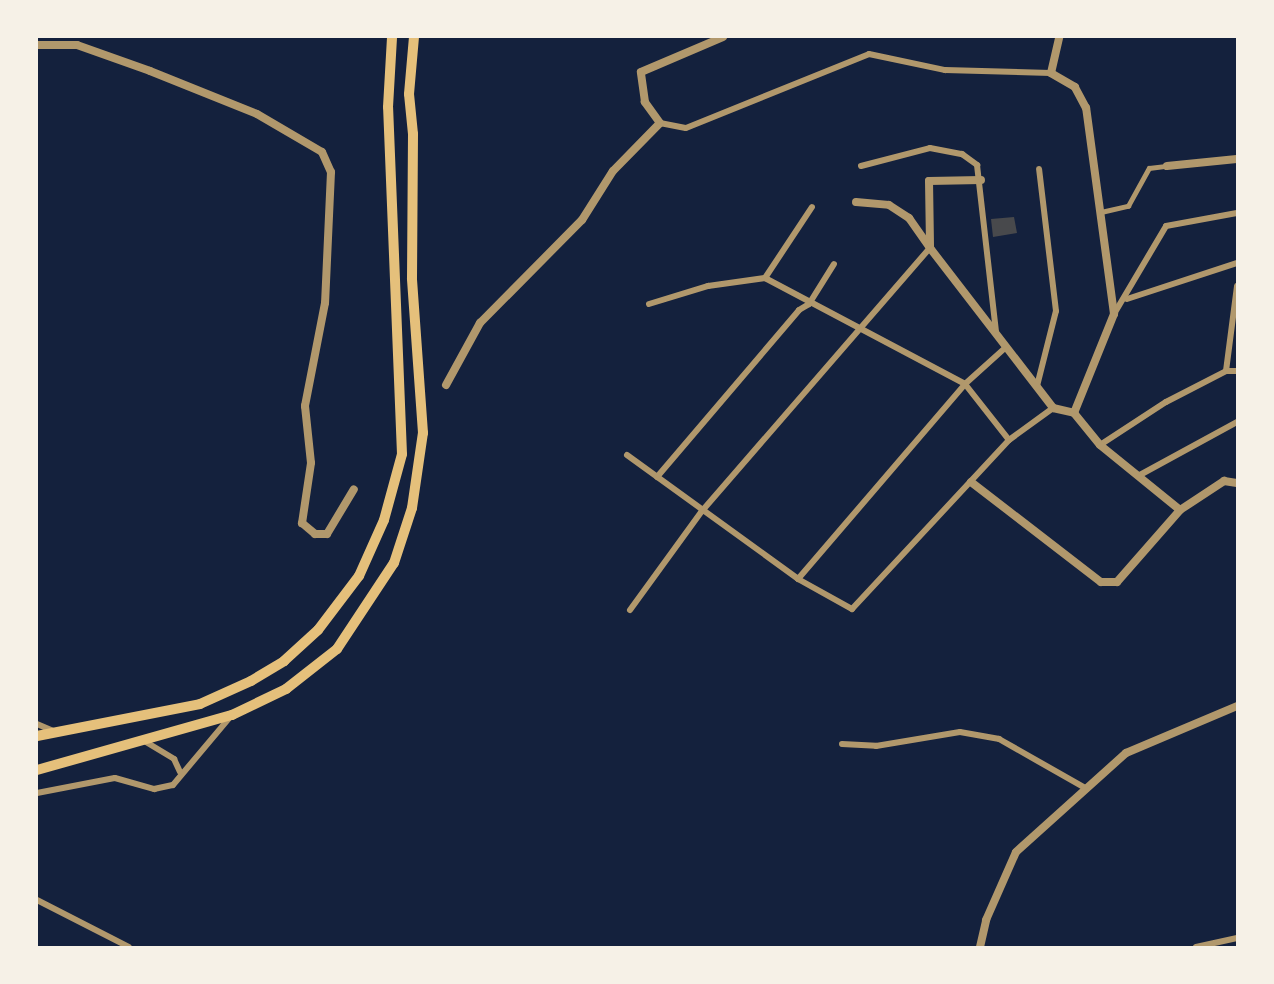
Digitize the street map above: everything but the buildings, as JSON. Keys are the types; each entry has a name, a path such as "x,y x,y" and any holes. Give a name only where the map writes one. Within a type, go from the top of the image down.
{"main road":[{"path":"37,736 200,704 251,681 284,661 318,630 359,576 384,520 402,454 388,107 391,37"},
{"path":"37,770 146,742 232,715 286,689 337,649 394,563 412,508 424,433 412,278 413,134 409,94 414,37"}],"street":[{"path":"723,37 641,72 645,102 660,123 686,128 869,54 945,70 1051,73 1075,87 1086,108 1114,314"},
{"path":"1051,73 1059,37"},
{"path":"37,45 77,45 150,71 257,114 322,152 331,172 326,303 305,406 311,463 302,523 315,534 327,534 355,489"},
{"path":"446,385 480,323 582,220 613,171 660,123"},
{"path":"861,166 930,148 962,154 976,165 981,180 996,335"},
{"path":"1101,212 1128,206 1149,168 1237,159"},
{"path":"1037,386 1056,311 1038,169"},
{"path":"630,610 702,511 856,328 930,248 929,181 981,180"},
{"path":"856,202 889,205 909,218 1053,408 1074,413 1100,445 1180,510"},
{"path":"765,278 812,207"},
{"path":"1074,413 1114,314 1127,299 1166,226 1237,213"},
{"path":"1127,299 1172,280 1237,263"},
{"path":"657,477 799,310 809,304 834,264"},
{"path":"649,304 708,286 765,278 809,304 965,384 1009,440"},
{"path":"1226,371 1237,286"},
{"path":"798,579 965,384 1005,348"},
{"path":"1100,445 1226,371 1237,371"},
{"path":"627,455 798,579 852,609 1009,440 1053,408"},
{"path":"1138,476 1237,422"},
{"path":"971,482 1101,582 1117,582 1180,510 1224,481 1237,483"},
{"path":"981,947 986,920 1016,852 1126,753 1237,706"},
{"path":"37,793 115,778 154,789 173,785 180,772 232,715"},
{"path":"37,724 57,732"},
{"path":"842,744 876,746 960,732 999,739 1087,789"},
{"path":"146,742 174,759 180,772"},
{"path":"37,900 129,947"},
{"path":"1196,947 1237,937"}]}
